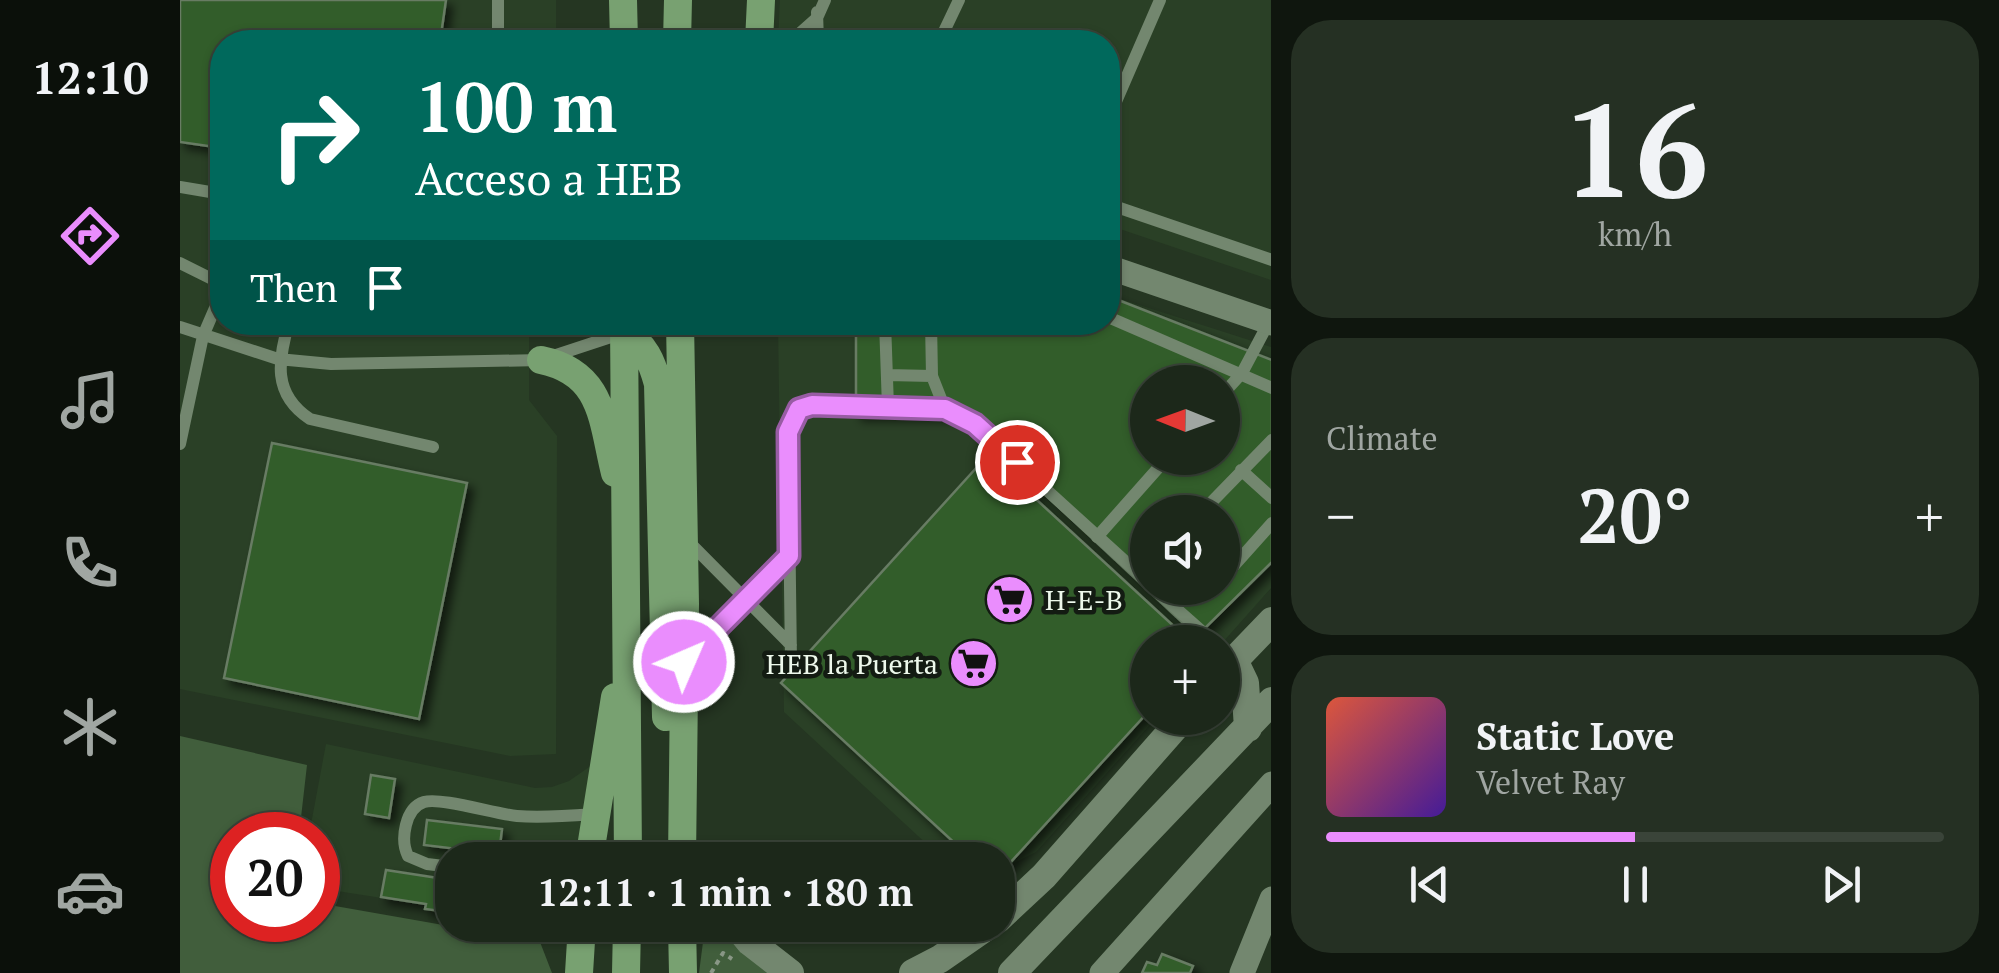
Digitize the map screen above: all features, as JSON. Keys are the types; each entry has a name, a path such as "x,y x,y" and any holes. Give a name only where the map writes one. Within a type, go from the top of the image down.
{"main road":[{"path":"678,0 678,30"},
{"path":"760,30 761,0"},
{"path":"626,335 628,842"},
{"path":"633,335 648,356 658,384 666,709 682,792"},
{"path":"680,335 682,842"},
{"path":"541,360 572,370 589,386 602,415 627,515"},
{"path":"591,842 627,626"},
{"path":"1240,647 1268,631"},
{"path":"1240,677 1245,683 1248,728"},
{"path":"1012,973 1271,702"},
{"path":"1015,902 1044,876 1168,735"},
{"path":"579,973 581,942"},
{"path":"626,942 626,973"},
{"path":"682,942 683,973"},
{"path":"750,942 790,973"},
{"path":"914,972 963,942"},
{"path":"914,972 931,968 948,973"}],"street":[{"path":"1120,271 1270,323"},
{"path":"1102,973 1271,785"},
{"path":"1242,973 1271,902"}],"lane":[{"path":"498,0 498,30"},
{"path":"818,30 821,0"},
{"path":"944,30 958,0"},
{"path":"1120,92 1160,0"},
{"path":"804,30 817,18"},
{"path":"180,187 210,192"},
{"path":"1120,208 1271,260"},
{"path":"180,263 210,278"},
{"path":"180,444 210,320"},
{"path":"1120,322 1271,388"},
{"path":"1240,375 1270,323"},
{"path":"180,327 278,358 384,365 541,360 604,335"},
{"path":"285,335 278,358 284,386 294,405 310,419 434,446"},
{"path":"885,335 888,408"},
{"path":"930,335 932,376 945,409"},
{"path":"887,375 932,376"},
{"path":"791,662 790,424 799,409 812,405 945,409 975,424 1130,565"},
{"path":"1218,495 1271,441"},
{"path":"1241,470 1271,497"},
{"path":"1097,537 1153,475"},
{"path":"1240,559 1271,524"},
{"path":"683,536 722,575 740,601 792,644"},
{"path":"684,662 740,601 789,556"},
{"path":"1173,605 1192,625"},
{"path":"435,865 408,856 403,839 410,812 418,805 437,801 481,811 548,818 595,814"}],"path":[{"path":"711,973 723,952 736,963"}],"shaded area":[{"path":"180,0 556,0 556,30 210,30 210,335 529,335 529,400 557,436 556,754 510,756 180,689"},
{"path":"780,0 1271,0 1271,280 1120,229 1120,30 779,30"},
{"name":"HEB la Puerta","path":"1120,299 1271,347 1271,588 1238,625 1130,625 1130,735 1141,735 1036,852 1015,862 1015,842 925,842 784,712 778,335 1120,335"},
{"path":"180,736 307,765 302,812 210,812 210,942 340,942 340,907 435,924 435,942 540,942 552,973 180,973"},
{"path":"326,744 535,788 569,781 595,763 585,842 435,842 435,906 340,891 340,812 313,812"},
{"path":"703,942 732,942 778,973 699,973"}],"building":[{"path":"180,0 446,0 442,30 210,30 210,146 180,142"},
{"path":"1120,301 1271,360 1271,563 1240,594 1240,495 1130,495 1130,574 959,414 856,414 856,335 1120,335"},
{"path":"272,443 467,483 419,719 224,678"},
{"name":"HEB la Puerta","path":"988,455 1130,586 1130,605 1151,605 1173,625 1130,625 1130,732 1015,857 1015,842 953,842 781,683"},
{"path":"1164,605 1228,605 1208,625 1185,625"},
{"path":"371,775 395,779 389,818 365,814"},
{"path":"427,820 502,829 500,842 424,845"},
{"path":"386,870 435,878 435,910 425,909 426,904 381,897"},
{"path":"1162,954 1193,966 1190,973 1142,973 1147,962 1157,965"}],"place":[{"name":"H-E-B","path":"1010,599"},
{"name":"HEB la Puerta","path":"973,663"}],"route":[{"path":"684,662 789,556 788,432 799,409 812,405 945,409 975,424 1017,462"}]}
